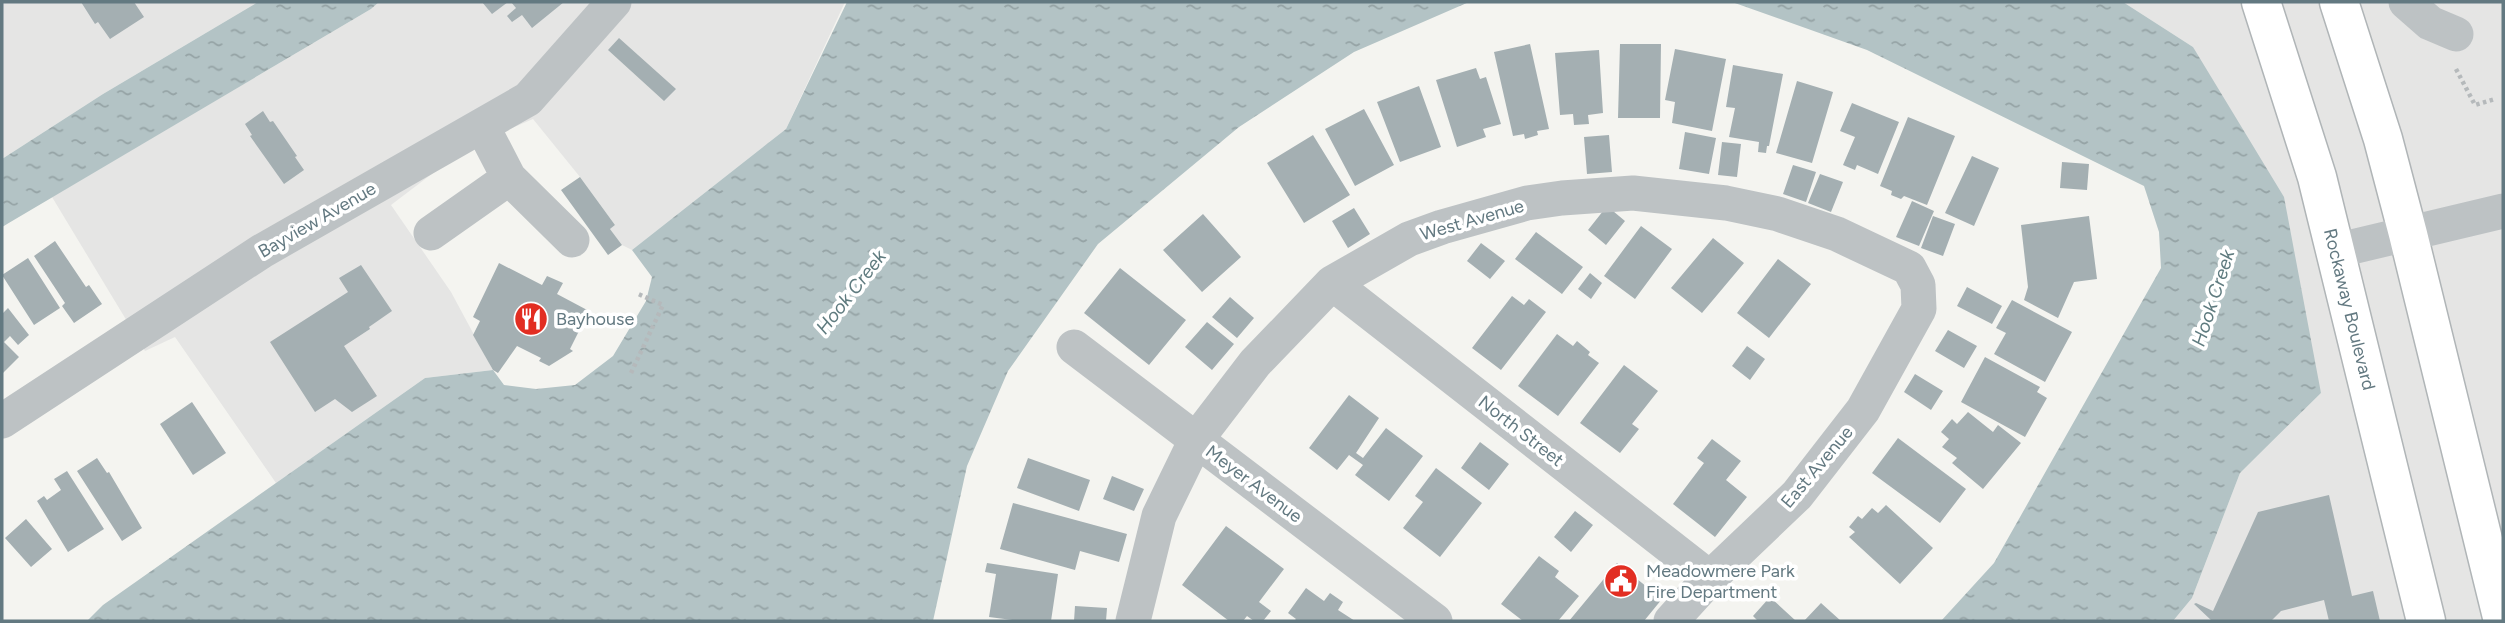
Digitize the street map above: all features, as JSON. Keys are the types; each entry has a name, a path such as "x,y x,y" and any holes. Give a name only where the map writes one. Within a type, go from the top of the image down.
{"highway":[{"path":"2339,2 2383,139 2503,621"},
{"name":"Rockaway Boulevard","path":"2261,3 2317,177 2426,621"}],"street":[{"name":"Bayview Avenue","path":"2,421 262,251 528,99 614,2"},
{"path":"2406,2 2430,23 2456,34"},
{"path":"482,126 509,178 572,240"},
{"path":"431,233 509,178"},
{"name":"West Avenue","path":"1133,621 1159,516 1196,440 1255,363 1332,283 1409,239 1527,203 1633,193 1726,203 1790,218 1837,234 1909,268 1918,285"},
{"path":"2335,251 2503,211"},
{"name":"North Street","path":"1332,283 1710,578"},
{"name":"East Avenue","path":"1671,621 1710,578 1797,495 1863,410 1919,309 1918,285"},
{"name":"Meyer Avenue","path":"1074,346 1434,621"}],"path":[{"path":"631,373 663,305 636,293"}],"shaded area":[{"path":"2,2 258,2 103,94 2,159"},
{"path":"379,2 845,2 786,129 632,250 622,245 610,229 615,225 533,119 466,148 391,205 451,292 493,370 425,378 276,483 175,337 145,351 52,197"},
{"path":"2123,2 2503,2 2503,621 2173,621 2192,598 2240,473 2321,393 2193,47"}],"water":[{"path":"258,2 379,2 2,227 2,159 103,94"},
{"name":"Hook Creek","path":"847,2 1469,2 1354,52 1239,127 1098,244 1008,371 967,466 933,621 87,621 103,605 425,378 493,370 504,385 536,389 575,385 613,356 646,301 652,277 632,250 786,129"},
{"name":"Hook Creek","path":"1732,2 2123,2 2193,47 2284,197 2321,393 2240,473 2192,598 2173,621 1941,621 1994,563 2161,268 2159,232 2144,186 1867,50"}],"building":[{"path":"81,2 134,2 144,17 110,39 98,22 95,24"},
{"path":"482,2 508,2 492,14"},
{"path":"511,2 564,2 532,28 522,15 512,22 507,16 516,8"},
{"path":"619,38 676,89 664,101 608,50"},
{"path":"1530,44 1549,129 1537,131 1538,135 1525,139 1524,134 1513,136 1494,52"},
{"path":"1620,44 1661,44 1660,118 1618,118"},
{"path":"1675,49 1726,59 1712,131 1672,123 1675,102 1665,100"},
{"path":"1599,50 1603,113 1588,115 1589,124 1574,125 1573,114 1560,115 1555,53"},
{"path":"1733,65 1783,74 1766,153 1758,152 1759,142 1729,137 1735,108 1726,107"},
{"path":"1476,68 1480,79 1486,77 1501,124 1483,129 1486,137 1457,147 1436,80"},
{"path":"1797,81 1833,92 1812,163 1776,153"},
{"path":"1419,86 1441,147 1400,162 1377,102"},
{"path":"1852,103 1899,122 1878,174 1857,165 1855,170 1843,165 1855,137 1840,131"},
{"path":"1364,109 1394,165 1355,186 1325,129"},
{"path":"263,111 270,122 273,121 304,170 284,184 250,136 252,135 245,124"},
{"path":"1908,117 1955,136 1927,205 1904,196 1901,199 1891,195 1892,191 1880,186"},
{"path":"1685,132 1716,138 1709,174 1679,169"},
{"path":"1313,135 1350,195 1304,223 1267,163"},
{"path":"1609,135 1612,172 1587,174 1584,137"},
{"path":"1722,142 1741,144 1737,177 1718,175"},
{"path":"1972,156 1999,168 1974,226 1945,213"},
{"path":"2062,162 2089,164 2087,190 2060,188"},
{"path":"1793,165 1816,172 1806,202 1783,194"},
{"path":"1820,174 1843,182 1831,212 1808,203"},
{"path":"580,177 615,225 610,229 622,245 608,255 561,190"},
{"path":"1912,201 1934,211 1919,246 1896,237"},
{"path":"1607,206 1625,221 1606,245 1588,230"},
{"path":"1354,208 1370,234 1348,248 1332,221"},
{"path":"1203,214 1241,257 1202,292 1163,250"},
{"path":"1933,216 1955,224 1943,256 1921,248"},
{"path":"2089,216 2097,279 2074,282 2058,318 2024,300 2028,287 2021,225"},
{"path":"1641,226 1672,249 1635,299 1604,276"},
{"path":"1536,232 1583,267 1562,294 1515,259"},
{"path":"1713,238 1744,263 1702,313 1671,288"},
{"path":"55,241 86,287 89,285 102,304 74,323 62,306 65,303 34,256"},
{"path":"1481,243 1505,261 1490,279 1467,261"},
{"path":"28,258 60,308 34,325 2,275"},
{"path":"1778,259 1811,284 1769,338 1737,313"},
{"name":"Bayhouse","path":"499,263 542,285 547,276 563,283 557,294 589,311 570,349 573,351 549,366 539,361 541,358 517,346 498,373 493,370 473,335 480,321 473,317"},
{"path":"361,265 392,311 344,346 377,396 352,412 335,399 315,412 270,342 348,292 339,278"},
{"path":"1120,268 1186,320 1149,365 1084,313"},
{"path":"1590,273 1602,283 1591,299 1578,289"},
{"path":"1967,287 2002,306 1992,324 1957,306"},
{"path":"1512,296 1524,305 1529,299 1546,312 1501,370 1472,348"},
{"path":"1230,297 1254,318 1237,338 1212,317"},
{"path":"2012,300 2072,332 2045,382 1994,354 2006,333 1996,328"},
{"path":"8,308 29,335 18,345 10,336 4,342 19,357 2,374 2,314"},
{"path":"1207,322 1234,344 1212,370 1185,347"},
{"path":"1948,330 1977,346 1964,368 1935,351"},
{"path":"1557,334 1573,346 1577,341 1590,352 1588,355 1599,363 1558,416 1518,386"},
{"path":"1747,346 1765,359 1750,380 1732,366"},
{"path":"1985,357 2040,387 2037,392 2047,398 2025,437 1961,402"},
{"path":"1624,365 1658,391 1632,424 1639,429 1620,453 1580,423"},
{"path":"1915,374 1943,391 1931,410 1904,392"},
{"path":"1349,395 1379,418 1356,453 1363,458 1386,428 1423,456 1389,501 1355,475 1363,465 1349,455 1337,470 1309,448"},
{"path":"192,402 226,453 193,475 160,424"},
{"path":"1968,412 1993,432 1998,425 2021,443 1983,489 1952,463 1957,458 1942,447 1949,439 1941,432 1952,419 1957,424"},
{"path":"1898,438 1966,489 1940,523 1872,473"},
{"path":"1712,439 1741,461 1726,480 1747,497 1715,537 1673,504 1704,463 1697,458"},
{"path":"1480,442 1509,464 1489,490 1461,468"},
{"path":"97,458 107,473 109,472 142,528 122,541 77,471"},
{"path":"1028,458 1090,480 1079,511 1017,488"},
{"path":"1436,468 1482,503 1440,557 1403,528 1423,502 1415,496"},
{"path":"67,471 104,529 68,552 37,501 44,496 47,500 61,490 54,479"},
{"path":"1112,476 1144,489 1134,511 1103,499"},
{"path":"2329,495 2352,596 2373,591 2380,621 2329,621 2324,600 2281,611 2271,621 2212,621 2194,604 2213,611 2258,512"},
{"path":"1013,503 1127,534 1119,562 1080,551 1075,570 1000,549"},
{"path":"1886,505 1933,548 1900,584 1849,537 1855,532 1849,527 1858,516 1862,519 1872,508 1878,513"},
{"path":"1575,511 1593,525 1571,552 1554,537"},
{"path":"26,519 52,549 31,567 5,538"},
{"path":"1226,526 1284,569 1259,602 1271,611 1263,621 1254,621 1247,616 1243,621 1229,621 1182,585"},
{"path":"1539,556 1559,571 1555,577 1579,596 1558,621 1523,621 1501,604"},
{"path":"987,563 1058,574 1051,621 989,617 996,574 985,572"},
{"name":"Meadowmere Park Fire Department","path":"1617,563 1662,599 1644,621 1569,621"},
{"path":"1306,588 1324,601 1330,593 1343,602 1338,610 1355,621 1294,621 1296,619 1288,613"},
{"path":"1770,597 1796,621 1758,621 1753,616"},
{"path":"1821,603 1841,621 1804,621"},
{"path":"1075,606 1107,608 1106,621 1074,621"}],"place":[{"name":"Bayhouse","path":"531,319"},
{"name":"Meadowmere Park Fire Department","path":"1621,581"}]}
